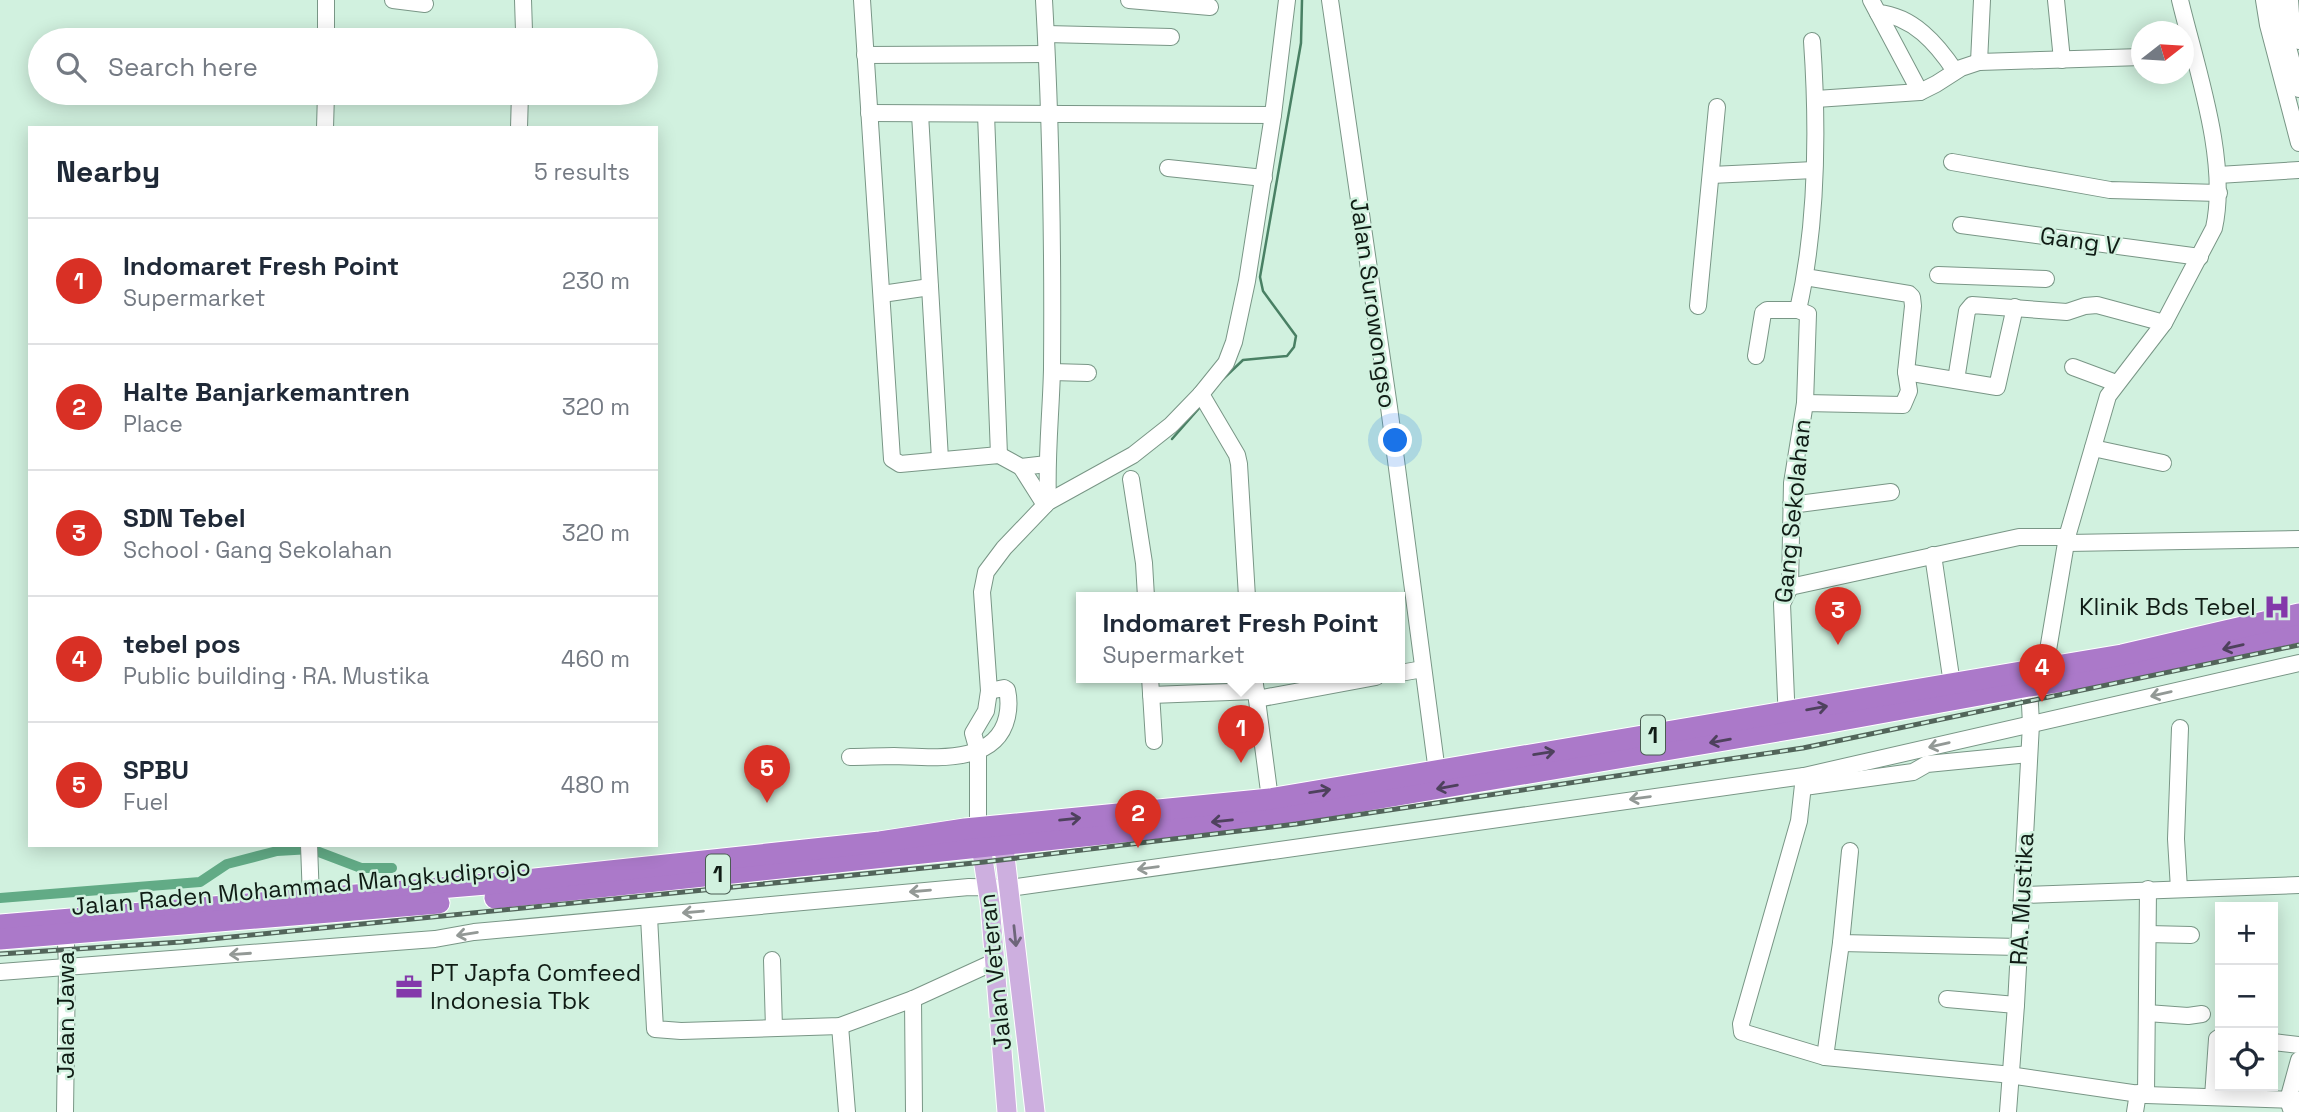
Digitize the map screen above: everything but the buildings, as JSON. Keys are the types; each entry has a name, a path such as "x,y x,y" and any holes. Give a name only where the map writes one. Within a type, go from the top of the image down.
{"highway":[{"name":"1","path":"980,837 1274,816 1787,721 1952,684 2122,655 2299,614"},
{"name":"1","path":"1003,835 1270,799 1437,772 2126,672 2299,632"},
{"name":"Jalan Raden Mohammad Mangkudiprojo","path":"0,939 66,926 312,899 498,883 867,843 980,837"},
{"name":"Jalan Raden Mohammad Mangkudiprojo","path":"0,925 66,926 455,902 980,837"}],"main road":[{"name":"Jalan Veteran","path":"1003,835 1035,1112"},
{"name":"Jalan Veteran","path":"980,837 988,889 1007,1112"}],"street":[{"path":"326,0 326,28"},
{"path":"393,0 425,4"},
{"path":"523,0 524,28"},
{"path":"862,0 892,459 900,464 999,455 1021,467 1046,504"},
{"path":"1044,0 1052,372 1046,504"},
{"path":"1129,0 1210,7"},
{"path":"980,837 981,746 974,733 995,689 982,592 986,572 1004,548 1046,504 1133,455 1204,399 1226,363 1234,342 1247,281 1273,115 1287,0"},
{"name":"Jalan Surowongso","path":"1330,0 1385,380 1437,772"},
{"path":"1979,62 1982,0"},
{"path":"2056,0 2062,60"},
{"path":"2180,0 2183,21"},
{"path":"2264,0 2271,39 2299,144"},
{"path":"2277,0 2299,89"},
{"path":"2290,0 2289,7 2299,41"},
{"path":"1874,6 1917,29 1942,51 1955,71"},
{"path":"1874,6 1920,92"},
{"path":"1046,34 1171,37"},
{"path":"1798,310 1805,276 1814,170 1816,99 1812,41"},
{"path":"865,55 1046,54"},
{"path":"1816,99 1920,92 1955,71 1979,62 2131,57"},
{"path":"2045,668 2067,540 2108,396 2164,323 2214,228 2218,175 2204,97 2194,71"},
{"path":"325,126 326,105"},
{"path":"519,126 520,105"},
{"path":"1698,306 1717,107"},
{"path":"869,113 1273,115"},
{"path":"920,114 940,459"},
{"path":"986,114 999,455"},
{"path":"1952,162 2110,190 2218,193"},
{"path":"1168,168 1264,178"},
{"path":"1711,175 1814,170"},
{"path":"2218,175 2299,170"},
{"name":"Gang V","path":"1961,225 2200,257"},
{"path":"1938,275 2046,279"},
{"path":"1805,276 1909,294 1913,306 1906,372 1997,387 2024,278"},
{"path":"882,294 930,287"},
{"path":"1956,380 1968,308 1975,305 2067,312 2097,305 2164,323"},
{"path":"1756,356 1765,311 1808,312 1805,403"},
{"path":"2073,367 2116,383"},
{"path":"1052,372 1088,373"},
{"name":"Gang Sekolahan","path":"1787,721 1782,604 1790,587 1792,482 1805,403 1903,405 1909,395 1906,372"},
{"path":"1204,399 1237,454 1247,592"},
{"path":"2093,448 2162,463"},
{"path":"1021,467 1047,464"},
{"path":"1131,479 1146,592"},
{"path":"1791,505 1891,492"},
{"path":"1790,587 2019,537 2067,540 2299,538"},
{"path":"1933,555 1952,684"},
{"path":"1804,781 2031,724 2299,663"},
{"path":"1405,672 1423,669"},
{"path":"1150,683 1154,741"},
{"path":"1151,695 1316,683"},
{"name":"RA. Mustika","path":"2008,1112 2020,947 2031,724 2029,686"},
{"path":"850,757 935,758 981,746 1000,735 1006,721 1009,696 1007,690 995,689"},
{"path":"1255,689 1270,799"},
{"path":"2179,889 2176,839 2180,727"},
{"path":"0,972 421,940 474,932 969,887 1010,888 1804,781 1913,772 1927,764 2029,754"},
{"path":"1804,781 1799,821 1740,1028 1742,1032 1825,1057 2009,1075 2142,1094 2293,1103 2299,1059"},
{"path":"309,850 312,899"},
{"path":"1825,1057 1841,943 1850,851"},
{"path":"2022,895 2148,888 2299,885"},
{"path":"2135,1112 2142,1094 2147,1013 2148,888"},
{"path":"649,916 655,1029 681,1031 840,1026 913,999 994,962"},
{"name":"Jalan Jawa","path":"65,1112 66,926"},
{"path":"2148,934 2191,935"},
{"path":"1841,943 2020,947"},
{"path":"772,960 774,1028"},
{"path":"913,999 914,1112"},
{"path":"1947,999 2016,1005"},
{"path":"2147,1013 2188,1016 2202,1014"},
{"path":"840,1026 847,1112"},
{"path":"2278,1043 2299,1045"},
{"path":"2213,1097 2215,1053"}],"waterway":[{"path":"1223,379 1243,360 1287,356 1294,347 1296,336 1263,291 1260,277 1301,43 1302,0"},
{"path":"1172,439 1201,406"},
{"path":"0,898 200,882 227,864 277,851 311,849 361,868 392,868"}],"railway":[{"path":"0,954 181,942 984,862 1296,824 1803,748 2299,645"}],"place":[{"name":"Klinik Bds Tebel","path":"2277,607"},
{"name":"SDN Tebel","path":"1838,645"},
{"name":"tebel pos","path":"2042,702"},
{"name":"Indomaret Fresh Point","path":"1241,763"},
{"name":"SPBU","path":"767,803"},
{"name":"Halte Banjarkemantren","path":"1138,848"},
{"name":"PT Japfa Comfeed Indonesia Tbk","path":"409,987"}]}
